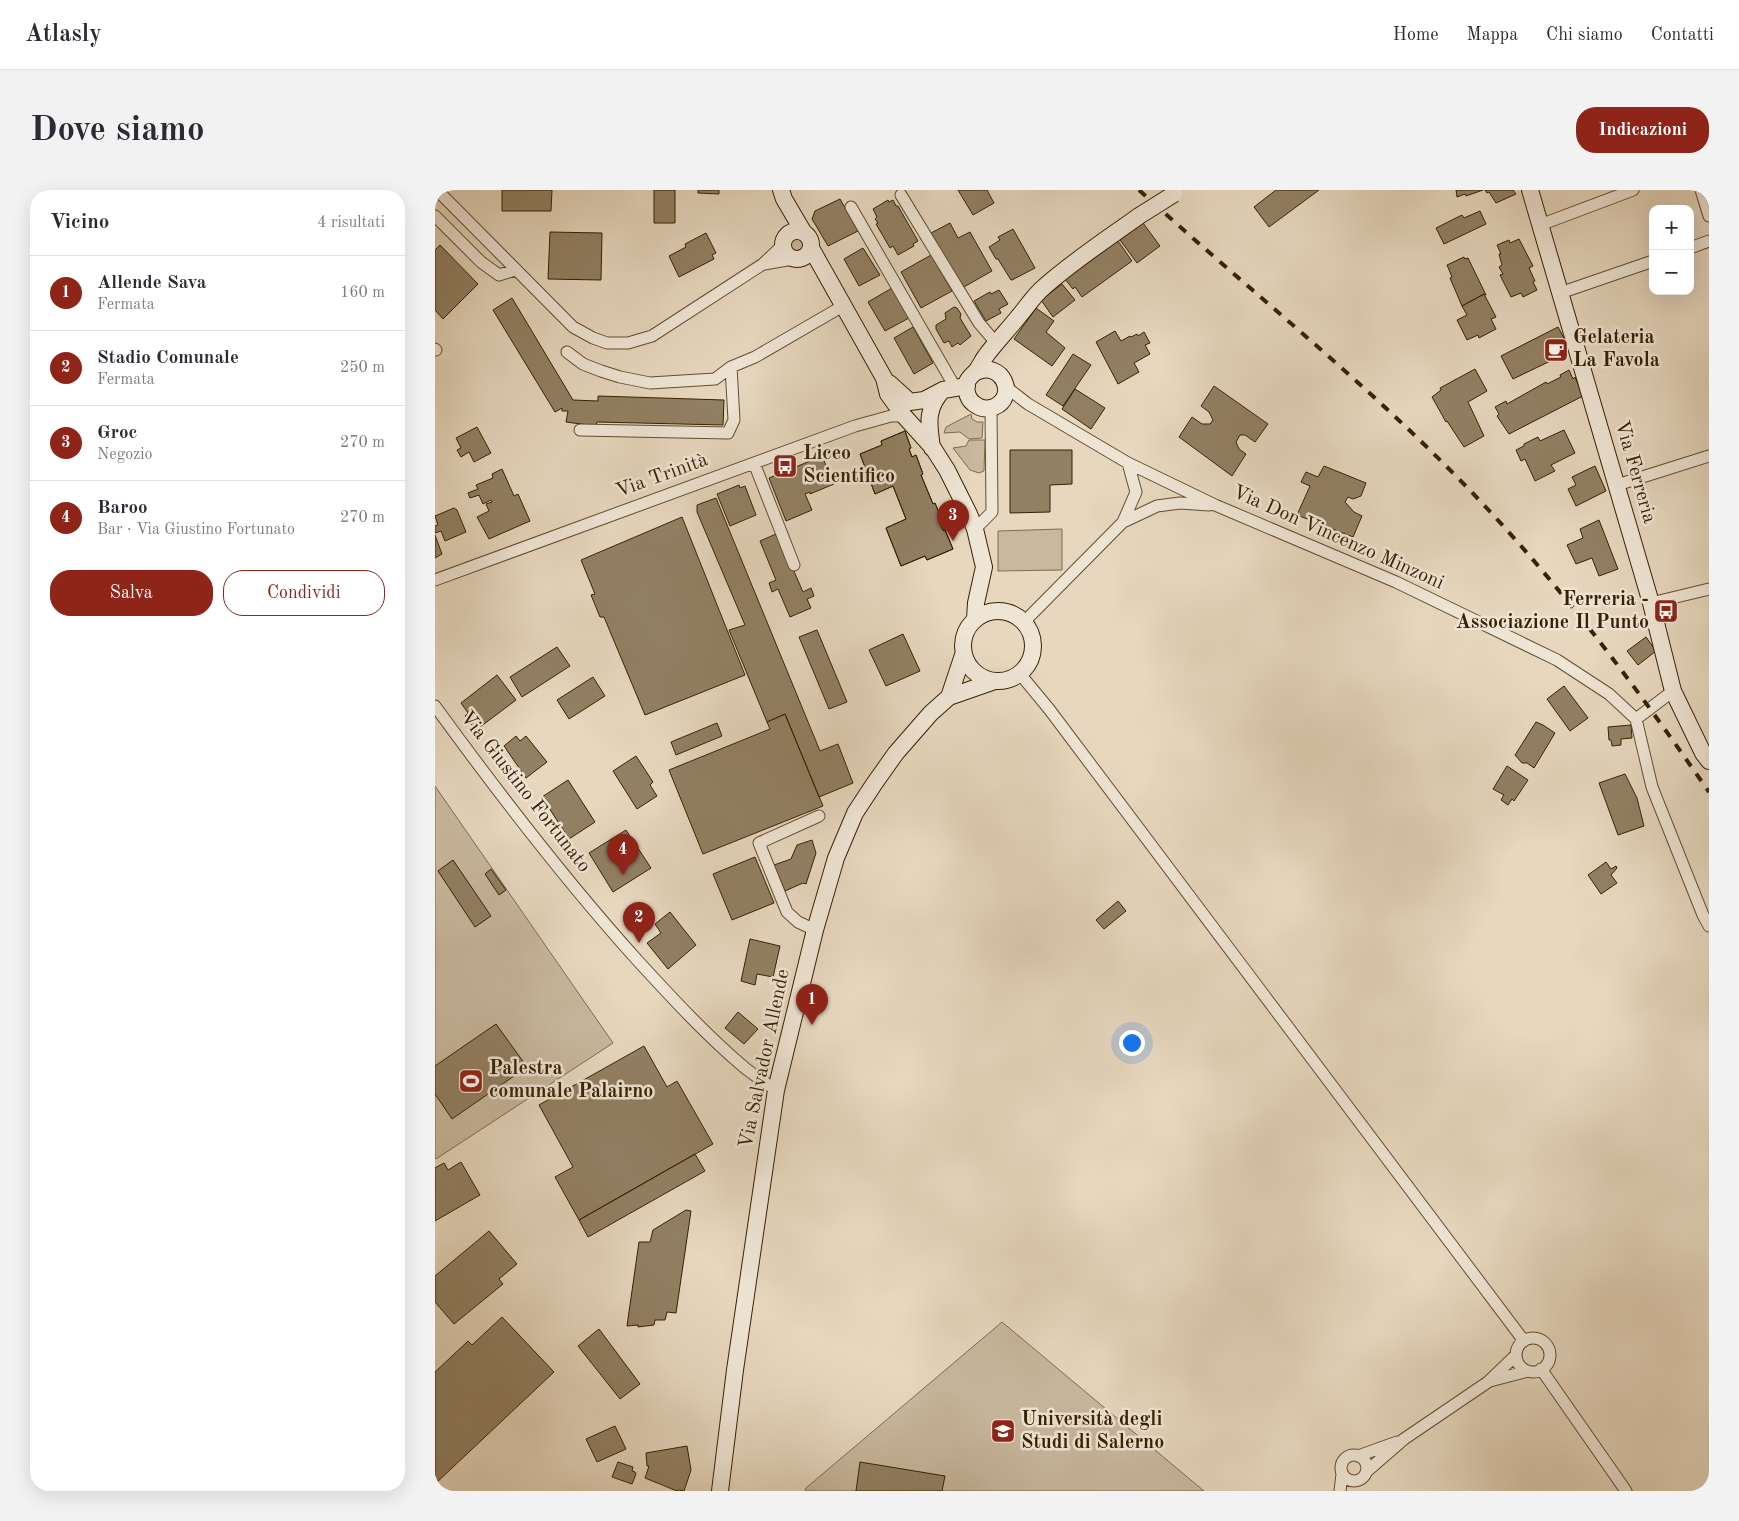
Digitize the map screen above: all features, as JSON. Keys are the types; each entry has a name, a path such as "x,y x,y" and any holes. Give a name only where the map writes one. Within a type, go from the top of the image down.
{"street":[{"path":"437,190 573,327 593,338 607,342 628,343 652,336 763,264 792,233 804,233"},
{"name":"Via Ferreria","path":"1530,190 1651,603 1673,691 1703,753 1709,761"},
{"path":"1540,224 1633,190"},
{"path":"1701,190 1709,216"},
{"path":"933,448 928,425 936,397 955,388 976,372 985,357 1042,288 1139,216 1177,192"},
{"path":"782,194 810,240 811,248 828,280 884,378 888,394 904,416 933,448 947,470 969,514 975,529 984,567 976,603 975,619"},
{"path":"782,194 785,253 828,280"},
{"path":"901,195 979,323 997,344 998,372"},
{"path":"435,211 447,200"},
{"path":"851,207 955,388"},
{"path":"435,216 483,264 499,275 515,270"},
{"path":"1694,247 1709,241"},
{"path":"763,264 806,256 811,248"},
{"path":"1560,293 1649,262"},
{"path":"567,352 583,364 601,371 619,377 650,383 715,379 731,366 755,357 843,306"},
{"path":"580,430 728,434 734,420 731,366"},
{"path":"975,529 993,512 999,399 1005,381 998,372 989,369 976,372"},
{"path":"884,378 909,402 924,400 955,388 967,392 973,403 984,408 999,399"},
{"name":"Via Don Vincenzo Minzoni","path":"999,399 1028,404 1129,463 1215,505 1396,582 1557,660 1609,694 1636,720"},
{"name":"Via Trinità","path":"435,580 855,426 891,416 904,416"},
{"path":"1617,485 1709,456"},
{"path":"754,463 794,565"},
{"path":"1024,622 1123,522 1135,492 1129,463"},
{"name":"Via Don Vincenzo Minzoni","path":"1123,522 1157,506 1180,503 1215,505"},
{"path":"1651,603 1709,589"},
{"path":"995,611 1011,614 1024,622 1030,632 1033,654 1021,674 1002,682 992,682 982,679 974,673 967,665 963,655 962,646 968,626 984,614 995,611"},
{"name":"Via Salvador Allende","path":"949,697 963,655"},
{"path":"1021,674 1524,1341"},
{"name":"Via Salvador Allende","path":"720,1491 757,1214 777,1090 815,930 836,858 855,813 874,784 896,753 931,713 949,697 992,682"},
{"path":"1673,691 1636,720 1652,787 1709,926"},
{"name":"Via Giustino Fortunato","path":"435,706 525,826 594,912 661,986 707,1032 746,1069 777,1090"},
{"path":"815,930 798,922 787,912 759,843 819,816"},
{"path":"1489,1382 1528,1371 1534,1372 1547,1364 1549,1359 1548,1347 1540,1339 1534,1338 1524,1341 1517,1349 1516,1355 1520,1365 1528,1371"},
{"path":"1342,1474 1349,1480 1354,1481 1404,1439 1489,1382 1516,1355"},
{"path":"1541,1369 1626,1491"},
{"path":"1340,1491 1341,1464 1344,1460 1348,1457 1358,1456 1404,1439"},
{"path":"1357,1491 1364,1474 1365,1462 1358,1456"},
{"name":"Via Salvador Allende","path":"722,1469 729,1491"}],"shaded area":[{"path":"795,237 801,237 806,242 804,251 795,253 790,248 790,242"},
{"path":"971,414 972,419 977,422 983,422 982,438 969,439 960,432 944,433 946,427"},
{"path":"969,440 985,440 984,471 979,473 970,470 953,448 966,446"},
{"path":"1062,529 1062,570 998,571 998,531"},
{"path":"435,786 613,1043 436,1159 435,1158"},
{"name":"Università degli Studi di Salerno","path":"1002,1322 1204,1491 805,1491 806,1488"}],"building":[{"path":"502,190 552,190 551,211 502,211"},
{"path":"654,190 675,190 675,223 654,223"},
{"path":"698,190 719,190 719,194 698,193"},
{"path":"958,190 987,190 994,203 973,215"},
{"path":"1276,190 1319,190 1269,227 1254,207"},
{"path":"1456,190 1483,190 1457,197"},
{"path":"1485,190 1513,190 1516,194 1496,203 1489,192 1487,193"},
{"path":"840,199 858,231 828,246 812,219 815,211"},
{"path":"888,200 889,202 893,200 896,206 898,206 918,241 913,244 914,246 898,255 893,246 890,248 876,224 878,223 875,219 877,217 873,209"},
{"path":"1480,211 1486,224 1444,244 1436,228 1462,215 1464,218"},
{"path":"950,223 958,238 970,232 992,271 962,288 931,233"},
{"path":"1143,223 1160,246 1137,263 1120,240"},
{"path":"1013,229 1035,268 1011,280 989,247 1000,240 998,237"},
{"path":"550,232 602,233 601,280 548,279"},
{"path":"706,233 716,253 712,255 714,259 679,277 669,256 686,247 685,244"},
{"path":"1519,239 1533,266 1529,268 1537,290 1523,297 1521,293 1511,297 1500,275 1503,274 1499,267 1502,265 1499,254 1501,254 1497,245 1509,240 1510,243"},
{"path":"1118,241 1132,261 1082,297 1075,287 1073,289 1065,279"},
{"path":"440,245 478,284 443,319 435,310 435,250"},
{"path":"863,248 880,275 859,286 844,259"},
{"path":"931,255 952,291 921,308 901,272"},
{"path":"1464,257 1465,259 1468,258 1486,295 1484,294 1462,306 1450,278 1452,277 1447,265"},
{"path":"1062,284 1075,300 1053,317 1041,300"},
{"path":"892,288 909,318 885,331 868,302"},
{"path":"999,290 1008,304 999,309 1001,313 986,321 974,301 990,292 991,294"},
{"path":"1484,294 1496,317 1491,319 1496,329 1479,338 1478,335 1467,340 1457,320 1467,315 1462,306"},
{"path":"512,298 573,400 598,401 598,396 724,400 723,425 597,422 596,426 566,422 568,411 562,411 562,408 555,412 493,310"},
{"path":"954,307 961,314 960,318 971,336 960,345 958,343 952,347 949,341 944,343 936,329 936,325 946,319 945,313"},
{"path":"1036,308 1054,321 1046,332 1065,348 1052,366 1014,339"},
{"path":"913,327 933,363 914,374 894,338"},
{"path":"1558,327 1571,351 1513,379 1501,356"},
{"path":"1115,331 1121,341 1130,336 1137,334 1138,336 1144,332 1150,343 1145,345 1150,354 1134,363 1139,372 1118,384 1096,342"},
{"path":"1073,354 1091,365 1063,406 1046,395"},
{"path":"1475,369 1487,391 1468,402 1484,436 1464,447 1446,422 1432,397 1441,390 1440,388"},
{"path":"1569,370 1573,379 1575,377 1583,396 1509,434 1497,416 1499,414 1495,407 1506,401 1507,404 1546,382 1547,384 1561,377 1560,375"},
{"path":"1214,386 1268,424 1255,442 1245,435 1240,435 1236,442 1239,449 1246,454 1232,476 1179,437 1192,417 1202,424 1210,424 1213,420 1209,412 1201,406"},
{"path":"1075,389 1105,408 1091,429 1062,409"},
{"path":"477,427 491,453 474,462 469,452 461,457 457,450 461,448 456,438"},
{"path":"1564,430 1575,453 1551,465 1555,471 1535,481 1525,459 1521,461 1516,450 1538,437 1540,441"},
{"path":"905,431 912,457 916,455 923,474 921,475 933,504 935,503 943,522 940,523 953,549 927,560 925,556 901,566 886,528 906,519 893,486 875,494 860,454 882,445 881,441"},
{"path":"905,431 912,457 916,455 923,474 921,475 933,504 935,503 943,522 940,523 953,549 927,560 925,556 901,566 886,528 906,519 893,486 875,494 860,454 882,445 881,441"},
{"path":"1010,450 1072,450 1072,484 1050,485 1050,512 1010,513"},
{"path":"822,456 834,484 810,494 810,492 805,494 812,510 786,521 769,478"},
{"path":"1324,466 1366,483 1361,496 1353,499 1348,497 1345,502 1354,512 1362,516 1353,537 1297,515 1310,486 1301,482 1306,472 1318,477"},
{"path":"1595,466 1606,491 1576,506 1568,489 1576,485 1572,477"},
{"path":"502,469 514,496 518,494 530,521 489,539 477,517 489,511 486,504 492,502 491,500 483,504 479,495 470,498 468,493 478,489 476,485 493,478 492,474"},
{"path":"739,485 740,488 745,486 756,515 730,526 717,494"},
{"path":"716,498 820,751 838,744 853,783 819,797 785,714 767,722 729,630 745,625 697,512 697,505"},
{"path":"454,508 457,510 466,532 445,541 441,531 435,533 435,526 438,525 435,516"},
{"path":"682,517 745,675 645,715 604,617 600,617 591,595 595,594 581,560"},
{"path":"1599,520 1618,569 1599,576 1592,558 1576,564 1567,545 1583,538 1580,529"},
{"path":"776,534 791,570 793,569 803,592 811,588 814,596 807,599 811,608 790,617 778,589 772,592 769,583 776,580 760,541"},
{"path":"435,535 442,554 435,558"},
{"path":"817,630 847,702 829,709 799,637"},
{"path":"903,634 920,671 886,686 869,650"},
{"path":"1646,637 1656,651 1638,665 1627,651"},
{"path":"557,647 570,666 522,697 510,677"},
{"path":"497,675 516,700 476,730 465,716 468,713 461,703"},
{"path":"593,677 605,696 569,719 557,700"},
{"path":"1564,686 1588,718 1570,731 1547,699"},
{"path":"785,714 823,806 703,854 669,770 770,729 767,722"},
{"path":"1536,722 1555,733 1534,768 1527,763 1522,763 1515,755"},
{"path":"717,723 722,736 676,755 671,742"},
{"path":"1631,725 1632,738 1621,739 1621,745 1612,746 1611,740 1609,740 1608,727"},
{"path":"516,736 520,741 526,736 547,762 526,778 504,746"},
{"path":"636,756 653,782 650,785 657,796 637,809 613,771"},
{"path":"1507,766 1528,780 1514,801 1512,799 1508,805 1501,800 1504,795 1493,789"},
{"path":"1625,774 1637,798 1644,826 1618,835 1599,783"},
{"path":"568,780 595,822 569,839 542,797"},
{"path":"626,830 651,868 613,892 589,853"},
{"path":"812,840 816,853 806,884 803,883 785,891 774,865 791,859 797,845"},
{"path":"755,857 774,903 732,920 713,874"},
{"path":"453,860 491,916 475,927 438,871"},
{"path":"1606,862 1611,869 1616,866 1617,868 1611,875 1617,883 1601,894 1588,875"},
{"path":"491,869 506,890 499,895 485,874"},
{"path":"1118,901 1126,911 1104,929 1096,920"},
{"path":"670,912 696,945 668,969 647,943 661,933 655,924"},
{"path":"750,939 780,946 773,977 757,974 755,985 741,981"},
{"path":"738,1012 758,1029 744,1044 725,1028"},
{"name":"Palestra comunale Palairno","path":"496,1024 527,1067 452,1119 435,1094 435,1066"},
{"path":"644,1046 667,1087 677,1081 713,1144 579,1220 555,1177 573,1167 539,1105"},
{"path":"695,1154 705,1171 588,1237 579,1220"},
{"path":"461,1162 480,1195 435,1221 435,1168 444,1163 448,1170"},
{"path":"686,1210 691,1211 676,1313 667,1312 665,1320 655,1320 654,1325 627,1326 639,1242 650,1242 653,1230"},
{"path":"489,1231 517,1264 499,1279 503,1284 454,1324 435,1302 435,1276"},
{"path":"502,1317 554,1372 435,1484 435,1372 468,1341 472,1345"},
{"path":"599,1329 640,1384 620,1399 578,1346"},
{"path":"615,1426 626,1449 597,1462 586,1439"},
{"path":"687,1446 691,1470 684,1491 677,1491 645,1478 649,1466 647,1466 646,1453"},
{"path":"618,1462 633,1467 632,1471 636,1474 632,1484 612,1477"},
{"path":"860,1462 945,1476 942,1491 856,1491"}],"railway":[{"path":"1139,190 1375,398 1413,433 1486,507 1587,625 1649,707 1709,792"}],"place":[{"name":"Gelateria La Favola","path":"1556,350"},
{"name":"Liceo Scientifico","path":"785,466"},
{"name":"Groc","path":"953,541"},
{"name":"Ferreria - Associazione Il Punto","path":"1666,611"},
{"name":"Baroo","path":"623,875"},
{"name":"Stadio Comunale","path":"639,943"},
{"name":"Allende Sava","path":"812,1025"},
{"name":"Palestra comunale Palairno","path":"471,1081"},
{"name":"Università degli Studi di Salerno","path":"1003,1431"}]}
